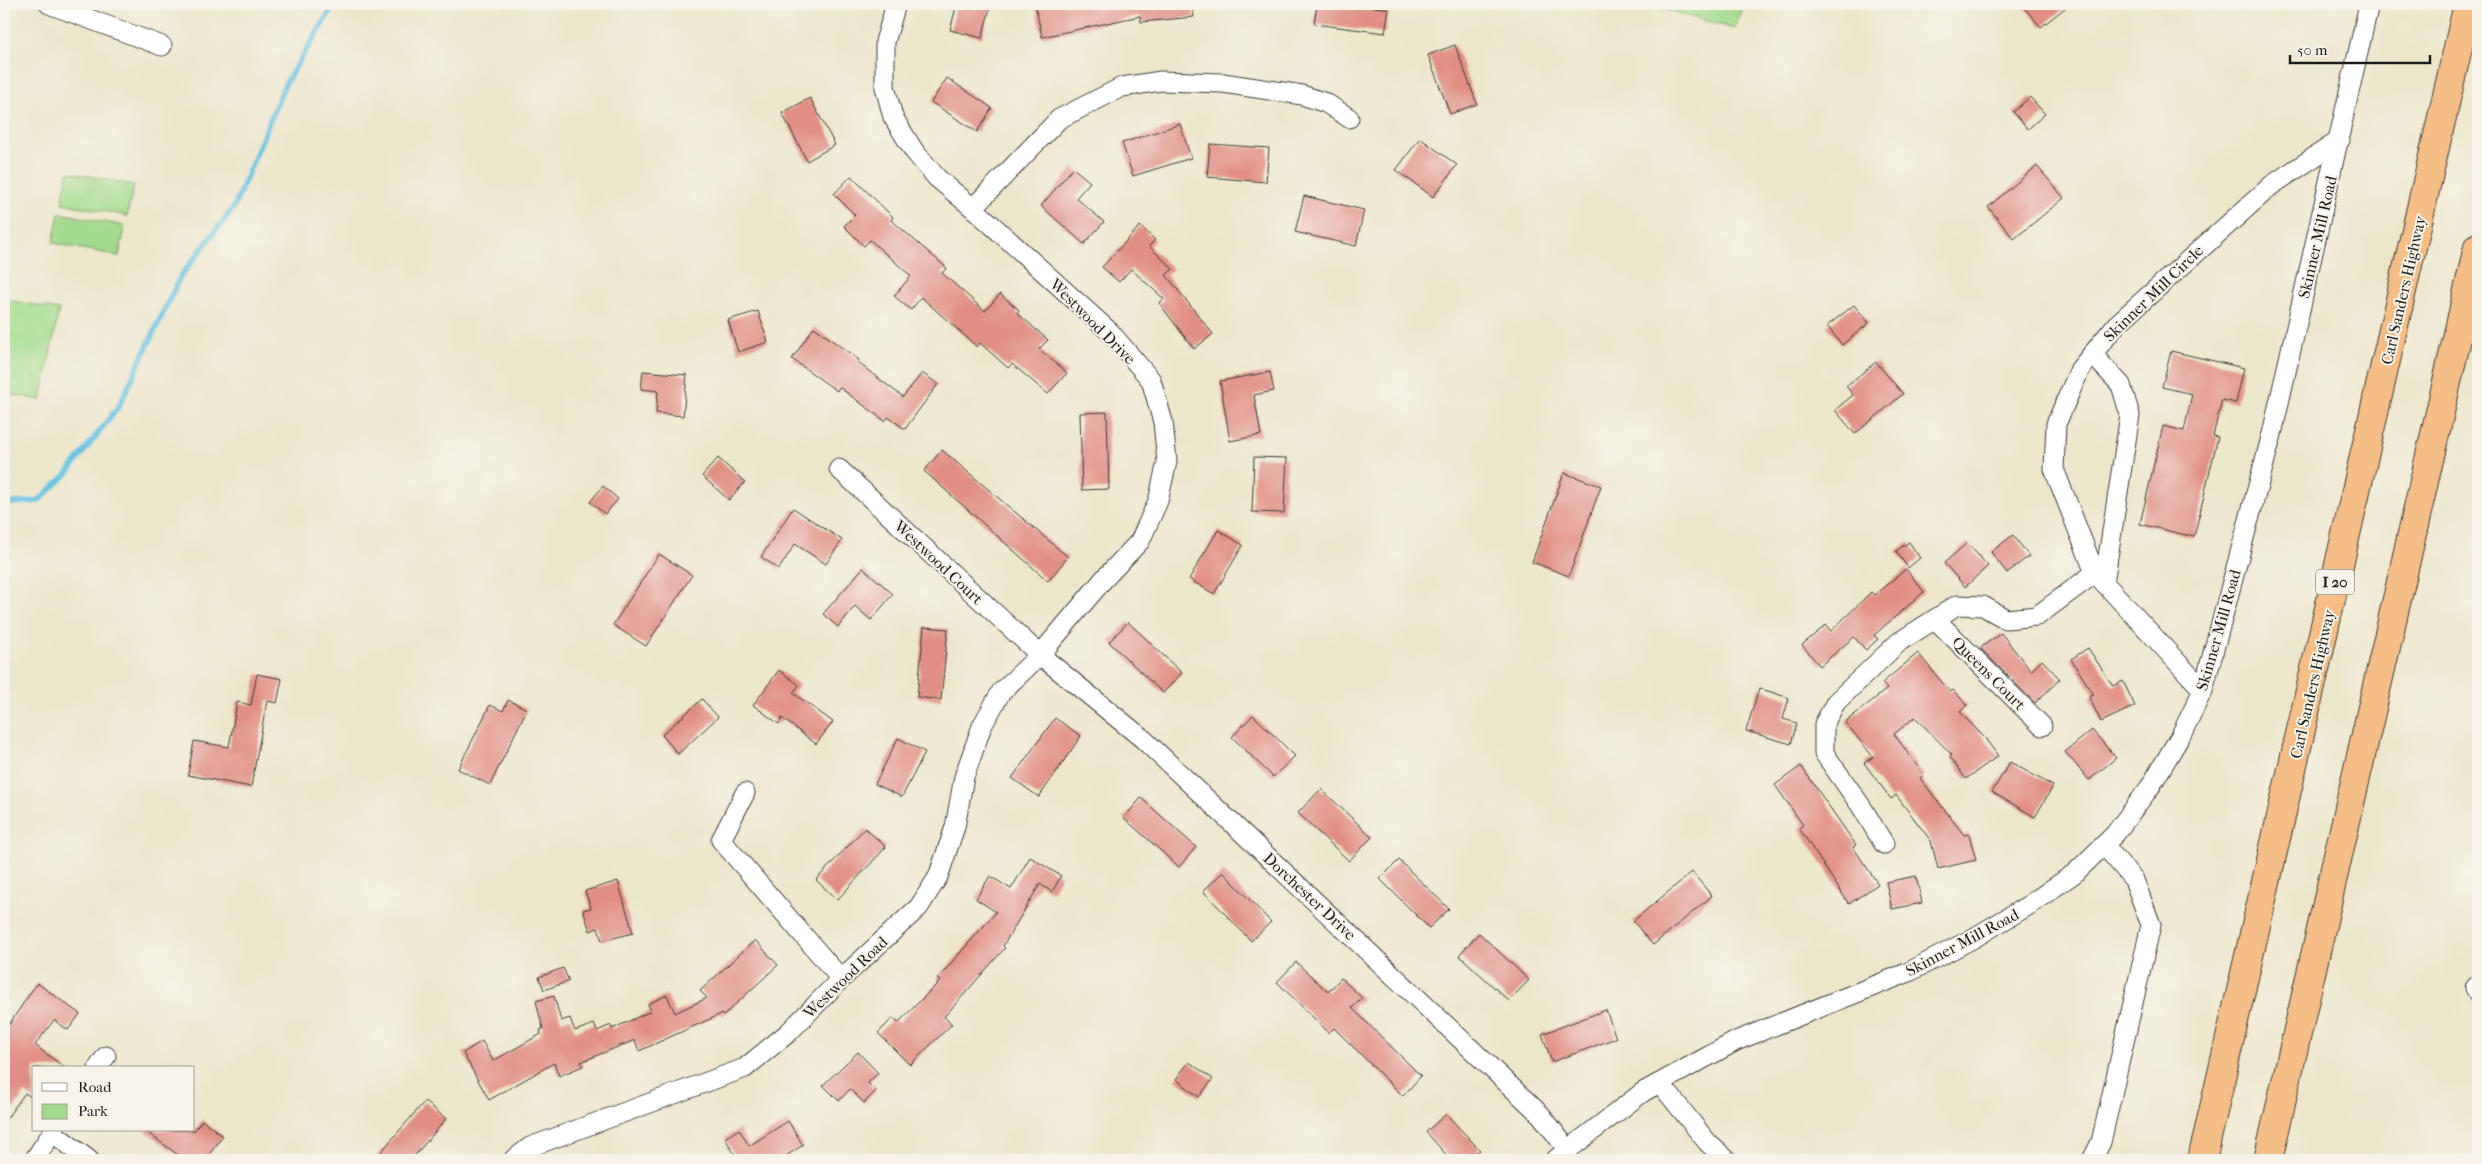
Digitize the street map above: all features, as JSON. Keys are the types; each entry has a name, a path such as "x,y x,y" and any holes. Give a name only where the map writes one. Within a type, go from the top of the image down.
{"highway":[{"name":"Carl Sanders Highway","path":"2202,1160 2468,4"},
{"path":"2268,1160 2478,247"}],"street":[{"path":"49,4 162,46"},
{"name":"Westwood Drive","path":"896,4 885,42 885,87 893,117 914,151 937,178 974,208 1110,332 1151,380 1163,422 1167,462 1158,501 1140,541 1103,580 1040,655"},
{"name":"Skinner Mill Road","path":"1561,1155 1643,1092 1736,1041 1909,972 1972,939 2029,905 2075,873 2104,845 2115,834 2150,787 2181,735 2203,690 2272,434 2340,140 2369,4"},
{"path":"974,208 1059,119 1122,87 1161,82 1223,83 1302,95 1326,103 1349,118"},
{"name":"Skinner Mill Circle","path":"2203,690 2099,578 2054,468 2056,424 2080,369 2116,324 2272,185 2340,140"},
{"path":"1884,844 1861,806 1824,753 1824,724 1836,702 1899,642 1957,605 1982,606 2006,619 2037,616 2099,578 2130,415 2121,385 2092,354"},
{"name":"Westwood Court","path":"839,469 1040,655"},
{"name":"Queens Court","path":"1935,619 2042,726"},
{"name":"Westwood Road","path":"513,1160 530,1146 745,1068 789,1032 840,979 919,907 938,876 955,827 964,777 982,726 1001,692 1040,655"},
{"name":"Dorchester Drive","path":"1040,655 1144,739 1541,1115 1561,1155"},
{"path":"745,793 721,840 840,979"},
{"path":"2092,1160 2101,1142 2151,925 2134,880 2104,845"},
{"path":"1660,1083 1708,1143 1726,1160"},
{"path":"34,1160 53,1132 89,1160"}],"green space":[{"path":"1644,4 1743,4 1735,29"},
{"path":"68,172 134,185 127,216 62,203"},
{"path":"59,213 125,226 119,256 53,243"},
{"path":"4,299 59,310 41,400 4,393"}],"building":[{"path":"957,4 991,4 982,38 950,30"},
{"path":"1035,4 1192,4 1194,17 1141,22 1140,16 1042,37"},
{"path":"1317,4 1355,4 1389,9 1385,33 1314,24"},
{"path":"2021,4 2070,4 2041,27"},
{"path":"1455,45 1477,104 1450,114 1428,55"},
{"path":"947,78 992,108 977,132 931,102"},
{"path":"2030,97 2045,114 2028,129 2013,112"},
{"path":"810,98 835,145 807,161 782,113"},
{"path":"1180,124 1191,158 1133,176 1122,143"},
{"path":"1420,138 1457,165 1433,197 1396,170"},
{"path":"1210,144 1269,148 1266,182 1207,177"},
{"path":"2037,166 2064,198 2014,239 1988,207"},
{"path":"1073,168 1090,182 1076,198 1104,222 1084,244 1041,206"},
{"path":"851,176 893,217 891,220 947,268 942,273 985,311 1000,294 1019,310 1017,313 1048,340 1039,349 1067,373 1048,394 1012,364 1008,368 980,343 977,347 921,297 911,310 894,296 911,276 870,240 864,246 844,226 855,215 834,194"},
{"path":"1304,196 1364,210 1356,246 1295,232"},
{"path":"1140,226 1155,240 1149,246 1173,269 1166,275 1213,334 1194,349 1159,303 1164,299 1131,269 1119,282 1102,267"},
{"path":"1854,305 1869,323 1842,345 1827,326"},
{"path":"758,311 768,342 738,352 728,320"},
{"path":"814,327 859,360 857,362 903,397 922,373 938,384 905,429 888,417 885,421 839,387 837,391 792,359"},
{"path":"2171,351 2244,368 2236,403 2222,400 2213,436 2218,437 2194,537 2140,524 2163,426 2184,431 2192,394 2162,387"},
{"path":"1876,362 1903,394 1855,434 1835,410 1853,395 1846,386"},
{"path":"643,371 687,375 683,416 656,413 658,391 641,389"},
{"path":"1270,372 1274,391 1254,395 1261,435 1230,441 1220,381"},
{"path":"1107,412 1109,489 1082,490 1080,413"},
{"path":"942,450 1068,557 1048,581 924,471"},
{"path":"1254,457 1287,458 1284,513 1252,512"},
{"path":"718,458 745,482 729,500 702,476"},
{"path":"1564,473 1601,486 1569,576 1532,562"},
{"path":"603,486 618,499 605,514 590,502"},
{"path":"793,508 842,540 826,564 795,544 779,569 761,557"},
{"path":"1218,530 1243,545 1214,594 1189,579"},
{"path":"2013,535 2029,556 2007,573 1991,552"},
{"path":"1909,542 1920,558 1908,568 1896,551"},
{"path":"1967,543 1988,566 1965,587 1944,563"},
{"path":"659,554 692,575 646,646 613,625"},
{"path":"863,568 893,594 871,620 855,606 838,627 823,614"},
{"path":"1906,569 1924,592 1874,635 1878,639 1866,650 1854,637 1820,666 1802,645 1826,625 1831,631 1871,592 1874,595"},
{"path":"1128,622 1182,673 1163,693 1109,642"},
{"path":"924,627 948,629 941,700 917,697"},
{"path":"2001,633 2031,671 2042,660 2060,679 2035,703 1980,648"},
{"path":"2088,648 2113,686 2123,681 2135,706 2101,722 2089,697 2094,695 2071,659"},
{"path":"1918,653 1950,692 1953,690 1967,705 1960,712 1985,738 1998,756 1966,779 1950,757 1952,755 1915,717 1894,734 1924,775 1920,778 1964,835 1969,834 1976,860 1938,869 1931,841 1896,795 1891,799 1864,763 1873,757 1845,722 1887,689 1882,683"},
{"path":"779,670 799,685 793,693 833,722 816,744 782,718 779,724 753,705"},
{"path":"257,674 282,679 277,703 267,701 251,787 188,775 194,741 229,747 237,702 251,705"},
{"path":"1759,688 1789,698 1783,719 1797,723 1791,744 1746,731"},
{"path":"702,699 718,717 678,754 662,735"},
{"path":"508,700 527,709 490,785 458,769 490,705 503,711"},
{"path":"1253,715 1295,756 1273,777 1232,737"},
{"path":"1055,718 1081,736 1039,797 1012,778"},
{"path":"2092,730 2116,758 2089,780 2065,752"},
{"path":"898,738 925,752 902,797 875,784"},
{"path":"2010,762 2053,786 2035,817 1992,792"},
{"path":"1801,766 1856,845 1853,847 1878,884 1849,904 1799,828 1803,825 1775,785"},
{"path":"1321,789 1372,837 1349,861 1298,813"},
{"path":"1141,798 1196,847 1179,867 1124,818"},
{"path":"865,828 886,847 837,900 816,880"},
{"path":"1030,857 1061,876 1052,892 1040,884 1003,946 1005,948 944,1017 952,1024 910,1065 878,1033 893,1018 898,1023 940,981 937,979 996,912 976,899 990,876 1011,889"},
{"path":"1399,860 1449,909 1429,928 1380,879"},
{"path":"1223,872 1271,922 1251,941 1203,891"},
{"path":"1692,872 1712,896 1653,945 1633,921"},
{"path":"1916,876 1922,903 1892,909 1886,882"},
{"path":"618,881 633,933 602,941 598,928 590,931 583,910 591,908 585,891"},
{"path":"1479,933 1529,980 1509,1001 1459,955"},
{"path":"755,940 778,965 723,1016 721,1014 639,1051 635,1040 581,1062 583,1066 559,1076 554,1063 489,1100 463,1053 482,1041 493,1061 541,1034 540,1030 543,1029 536,1001 554,996 561,1021 570,1018 575,1031 594,1024 597,1031 611,1025 612,1029 651,1011 648,1004 667,995 675,1013 707,998 700,991"},
{"path":"1296,962 1328,992 1341,978 1362,998 1352,1008 1421,1076 1403,1096 1334,1028 1329,1033 1277,982"},
{"path":"563,968 569,981 544,990 539,977"},
{"path":"37,983 80,1014 68,1030 54,1020 35,1045 62,1066 32,1066 32,1098 25,1093 4,1122 4,1032"},
{"path":"1606,1010 1616,1038 1552,1062 1542,1034"},
{"path":"858,1052 878,1073 868,1083 876,1091 864,1103 850,1089 839,1101 823,1085"},
{"path":"1189,1062 1213,1079 1199,1097 1176,1079"},
{"path":"425,1101 446,1119 411,1160 374,1160"},
{"path":"1446,1114 1480,1150 1469,1160 1451,1160 1426,1132"},
{"path":"202,1120 223,1136 205,1160 185,1160 147,1132 195,1132"},
{"path":"788,1121 803,1145 780,1160 727,1160 735,1155 725,1138 739,1129 749,1146"}],"waterway":[{"path":"4,504 38,501 66,475 119,406 180,277 234,207 285,84 335,4"}]}
